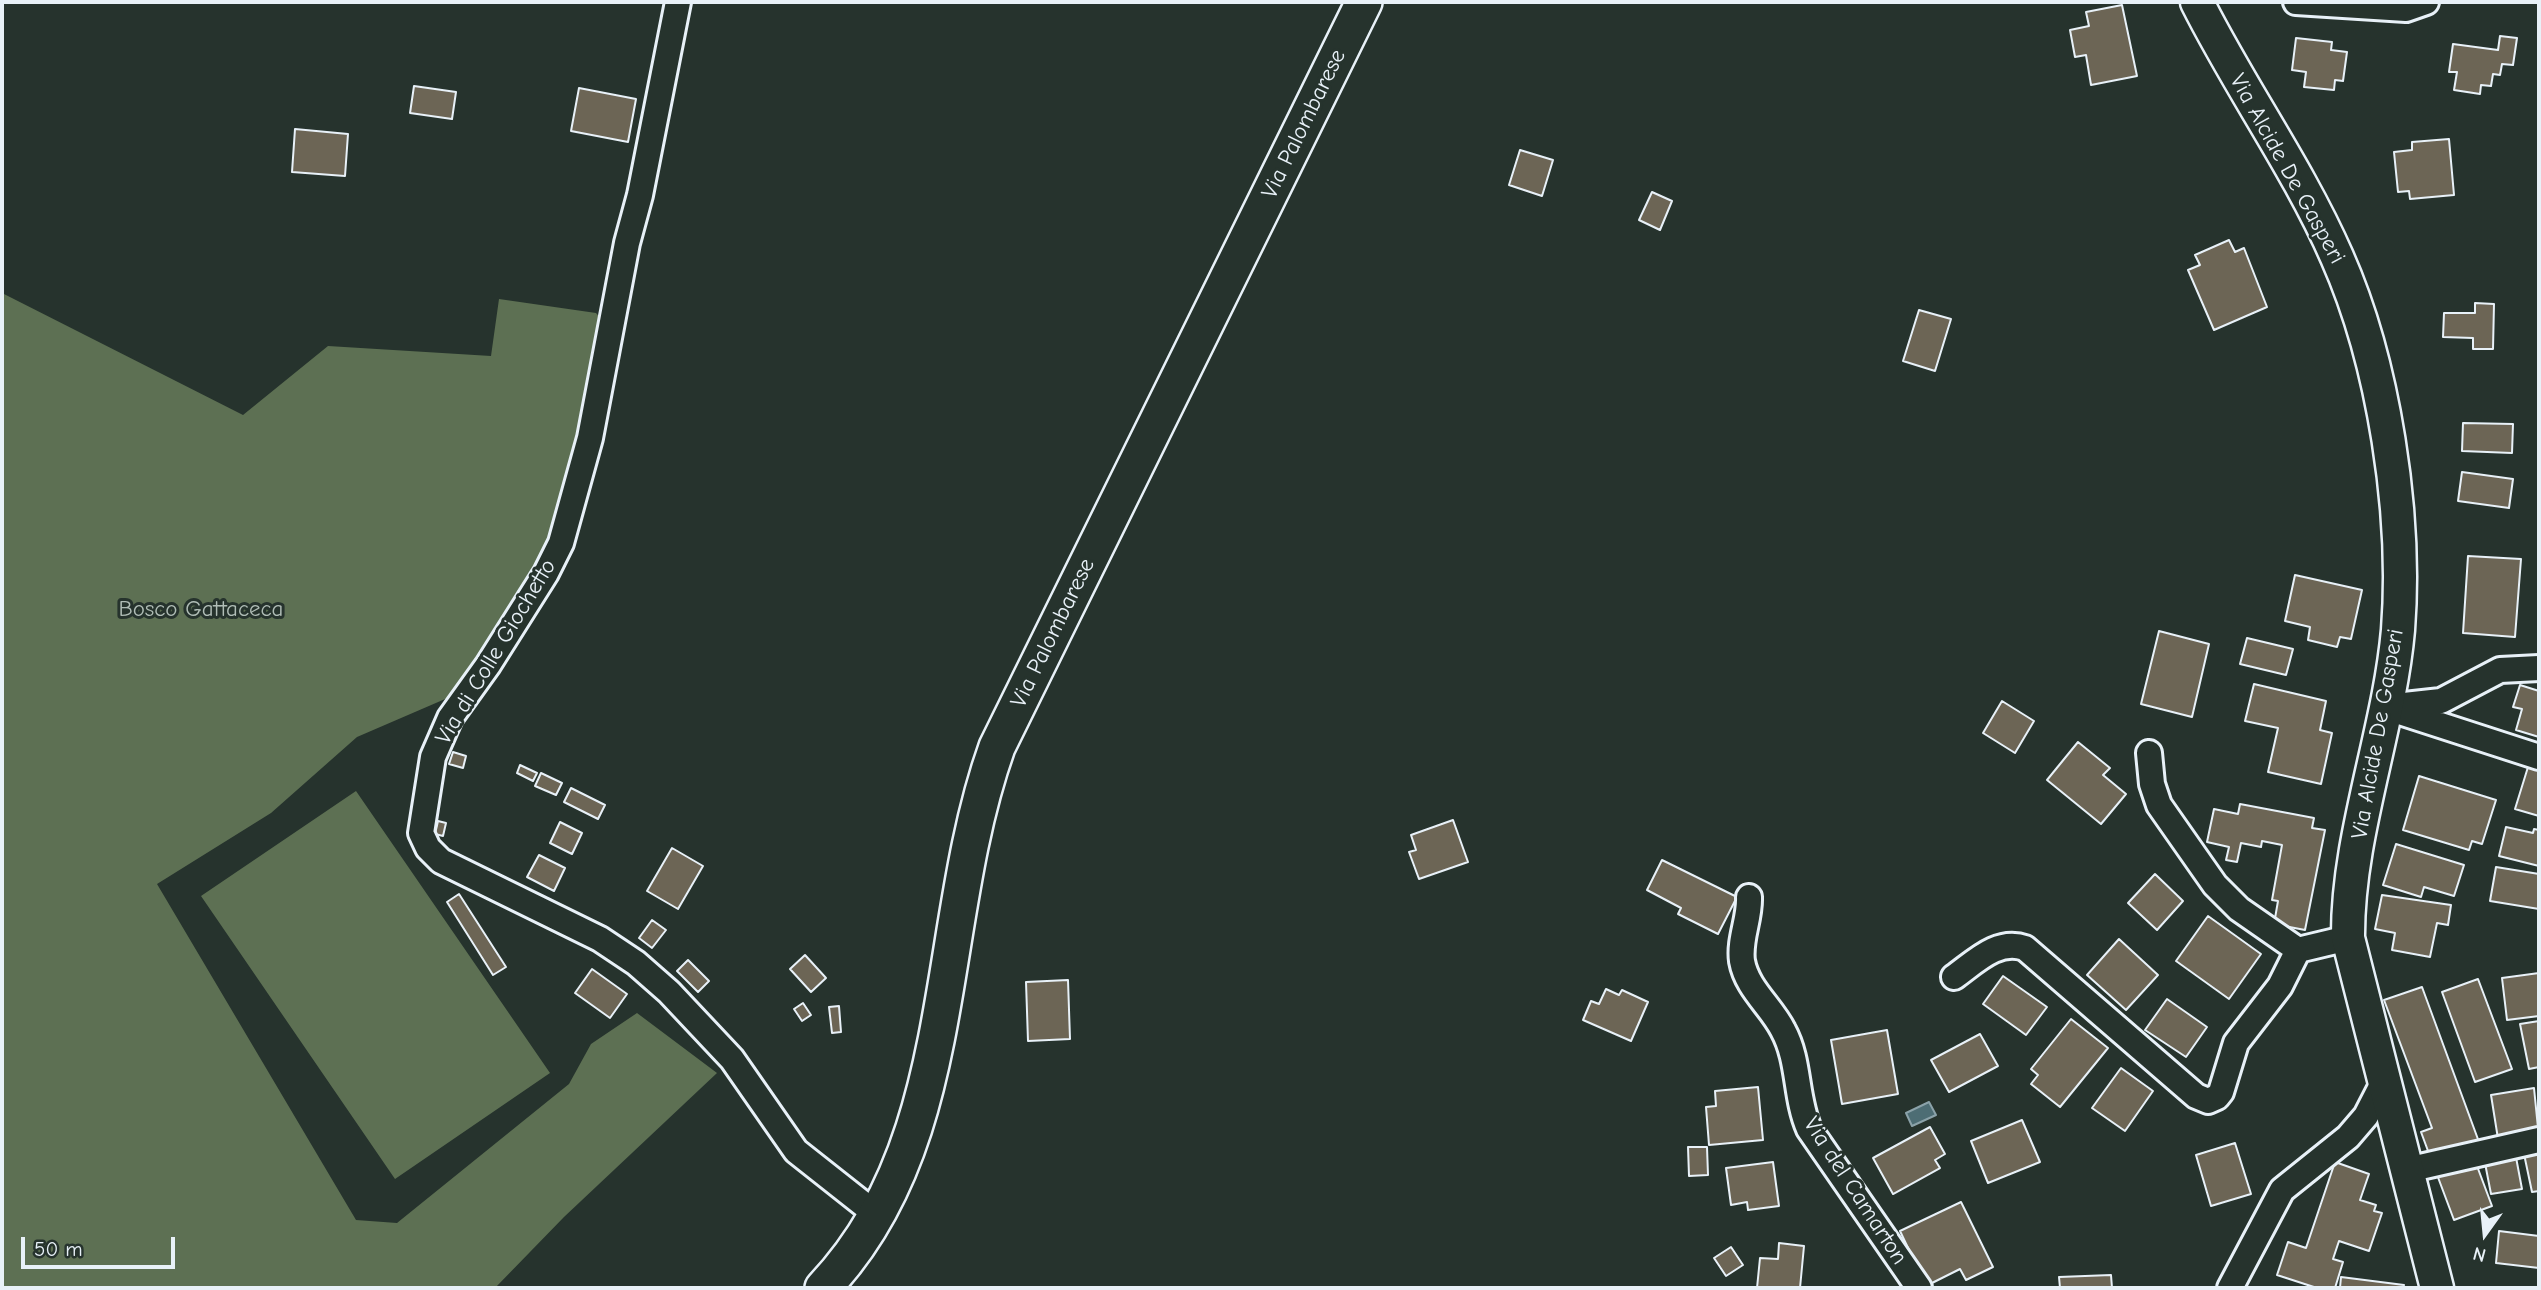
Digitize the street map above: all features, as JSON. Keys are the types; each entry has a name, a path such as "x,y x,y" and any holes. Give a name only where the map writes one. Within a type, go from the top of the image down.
{"main road":[{"name":"Via Palombarese","path":"823,1288 853,1254 877,1215 903,1160 925,1094 970,843 998,747 1364,2"}],"street":[{"name":"Via di Colle Giochetto","path":"678,2 592,428 561,543 541,581 441,734 431,765 421,833 428,848 442,861 600,939 649,974 732,1059 796,1151 877,1215"},
{"name":"Via Alcide De Gasperi","path":"2197,2 2330,242 2347,282 2369,355 2392,461 2398,528 2398,626 2386,707 2353,880 2348,938 2437,1288"},
{"path":"2296,2 2406,9 2426,2"},
{"path":"2386,707 2441,701 2500,670 2539,668"},
{"path":"2386,707 2539,757"},
{"path":"2150,753 2152,784 2159,805 2215,885 2239,909 2298,950 2348,938"},
{"name":"Via del Camarton","path":"1749,897 1749,917 1742,946 1744,966 1751,984 1789,1042 1805,1121 1919,1288"},
{"path":"1954,977 2000,946 2013,944 2025,948 2196,1096 2208,1101 2221,1092 2235,1043 2280,986 2298,950"},
{"path":"2230,1288 2282,1190 2347,1138 2366,1116 2384,1083"},
{"path":"2407,1170 2539,1140"}],"green space":[{"name":"Bosco Gattaceca","path":"2,293 243,415 328,346 491,356 499,299 596,313 611,330 561,556 466,690 357,737 271,813 157,884 356,1220 397,1223 569,1084 591,1044 637,1013 717,1073 564,1217 495,1288 2,1288"},
{"path":"356,791 550,1073 395,1179 201,896"}],"water":[{"path":"1929,1102 1936,1115 1912,1126 1906,1113"}],"building":[{"path":"2122,5 2137,76 2091,85 2086,55 2075,57 2070,30 2089,26 2086,12"},
{"path":"2500,36 2517,38 2513,65 2502,64 2500,75 2493,74 2491,86 2481,85 2480,94 2454,90 2457,72 2449,72 2453,44 2498,50"},
{"path":"2296,38 2332,42 2331,50 2347,52 2343,81 2335,80 2334,90 2304,87 2306,72 2292,70"},
{"path":"414,86 456,92 452,119 410,113"},
{"path":"579,88 636,99 628,142 571,131"},
{"path":"295,129 348,134 345,176 292,172"},
{"path":"2449,139 2454,195 2410,199 2409,191 2398,192 2394,152 2412,150 2412,142"},
{"path":"1520,150 1553,160 1542,196 1509,185"},
{"path":"1652,192 1672,201 1660,230 1639,220"},
{"path":"2229,240 2235,252 2244,248 2267,307 2214,330 2188,270 2200,265 2195,255"},
{"path":"2475,303 2494,304 2493,349 2473,349 2473,338 2443,337 2444,313 2475,313"},
{"path":"1919,310 1951,319 1935,371 1903,361"},
{"path":"2463,423 2513,424 2512,453 2462,451"},
{"path":"2462,472 2513,479 2509,508 2458,501"},
{"path":"2468,556 2521,559 2515,637 2463,633"},
{"path":"2295,575 2362,590 2351,639 2340,637 2337,647 2308,640 2310,627 2285,621"},
{"path":"2159,631 2209,644 2192,717 2141,704"},
{"path":"2247,638 2293,649 2286,675 2240,664"},
{"path":"2254,684 2326,701 2320,730 2332,733 2321,784 2268,772 2278,728 2245,721"},
{"path":"2520,685 2539,691 2539,737 2516,730 2522,709 2513,707"},
{"path":"2002,701 2034,721 2015,753 1983,733"},
{"path":"2078,742 2110,768 2103,775 2126,794 2101,824 2047,780"},
{"path":"453,752 466,756 463,768 449,764"},
{"path":"520,765 537,773 533,781 517,773"},
{"path":"2528,767 2539,770 2539,816 2515,809"},
{"path":"541,773 562,783 556,795 535,786"},
{"path":"2419,776 2496,800 2482,844 2472,841 2469,850 2403,830"},
{"path":"571,788 605,805 598,819 564,802"},
{"path":"2240,804 2314,818 2312,828 2325,830 2305,930 2274,924 2278,901 2272,900 2282,845 2262,841 2261,847 2241,843 2237,862 2226,860 2229,847 2207,842 2214,809 2238,814"},
{"path":"1453,820 1468,862 1419,879 1409,852 1416,850 1411,835"},
{"path":"438,821 446,823 443,836 435,834"},
{"path":"560,822 582,833 572,854 550,843"},
{"path":"2506,827 2533,833 2534,829 2539,830 2539,866 2499,856"},
{"path":"2396,844 2464,865 2454,896 2424,887 2421,897 2383,885"},
{"path":"672,848 703,866 678,909 647,891"},
{"path":"539,855 565,868 554,891 527,877"},
{"path":"1662,860 1737,897 1718,934 1678,914 1681,908 1647,890"},
{"path":"2496,867 2539,874 2539,909 2490,901"},
{"path":"2155,874 2183,901 2157,930 2128,903"},
{"path":"459,894 506,967 493,975 447,902"},
{"path":"2382,895 2451,905 2448,925 2437,923 2430,957 2392,950 2395,933 2375,929"},
{"path":"2208,916 2261,954 2229,999 2176,961"},
{"path":"652,920 666,930 652,948 639,938"},
{"path":"2119,939 2158,975 2126,1010 2087,975"},
{"path":"805,955 826,978 811,992 790,969"},
{"path":"688,960 709,981 698,992 677,971"},
{"path":"592,969 627,994 610,1018 575,993"},
{"path":"2539,973 2539,1016 2507,1020 2502,978"},
{"path":"2003,976 2047,1007 2026,1035 1983,1004"},
{"path":"2478,979 2512,1069 2475,1082 2442,992"},
{"path":"1068,980 1070,1039 1028,1041 1026,982"},
{"path":"2422,987 2479,1142 2431,1159 2421,1132 2432,1128 2384,1000"},
{"path":"1606,989 1619,995 1622,990 1648,1002 1631,1041 1583,1020 1591,1001 1599,1004"},
{"path":"2167,999 2207,1027 2186,1057 2145,1030"},
{"path":"803,1003 811,1015 802,1021 794,1009"},
{"path":"839,1006 841,1032 832,1033 829,1007"},
{"path":"2071,1019 2108,1048 2060,1107 2031,1084 2038,1075 2031,1069"},
{"path":"2539,1021 2539,1067 2529,1069 2520,1024"},
{"path":"1887,1030 1898,1094 1842,1104 1831,1040"},
{"path":"1980,1034 1998,1066 1949,1092 1931,1060"},
{"path":"2121,1068 2153,1091 2125,1131 2092,1108"},
{"path":"1758,1087 1763,1140 1709,1145 1706,1107 1716,1106 1715,1091"},
{"path":"2534,1088 2539,1138 2499,1145 2491,1095"},
{"path":"2022,1120 2040,1162 1988,1183 1971,1141"},
{"path":"1930,1127 1945,1154 1935,1160 1940,1168 1893,1194 1873,1158"},
{"path":"2235,1143 2251,1194 2211,1206 2196,1155"},
{"path":"1688,1147 1707,1147 1708,1175 1689,1176"},
{"path":"2539,1151 2539,1191 2532,1192 2524,1154"},
{"path":"2515,1152 2522,1189 2491,1194 2484,1158"},
{"path":"2474,1158 2492,1206 2454,1220 2436,1172"},
{"path":"1773,1162 1779,1206 1748,1210 1747,1202 1731,1205 1726,1168"},
{"path":"2335,1162 2369,1174 2360,1200 2376,1205 2374,1211 2382,1213 2369,1251 2339,1241 2333,1259 2343,1262 2335,1288 2317,1288 2277,1275 2288,1242 2306,1248"},
{"path":"1961,1202 1993,1267 1966,1280 1960,1269 1926,1286 1900,1231"},
{"path":"2499,1231 2539,1236 2539,1268 2496,1263"},
{"path":"1779,1243 1804,1246 1800,1288 1757,1288 1760,1258 1778,1259"},
{"path":"1731,1247 1743,1265 1726,1276 1714,1258"},
{"path":"2111,1275 2112,1288 2060,1288 2059,1277"},
{"path":"2341,1277 2404,1285 2403,1288 2340,1288"}]}
